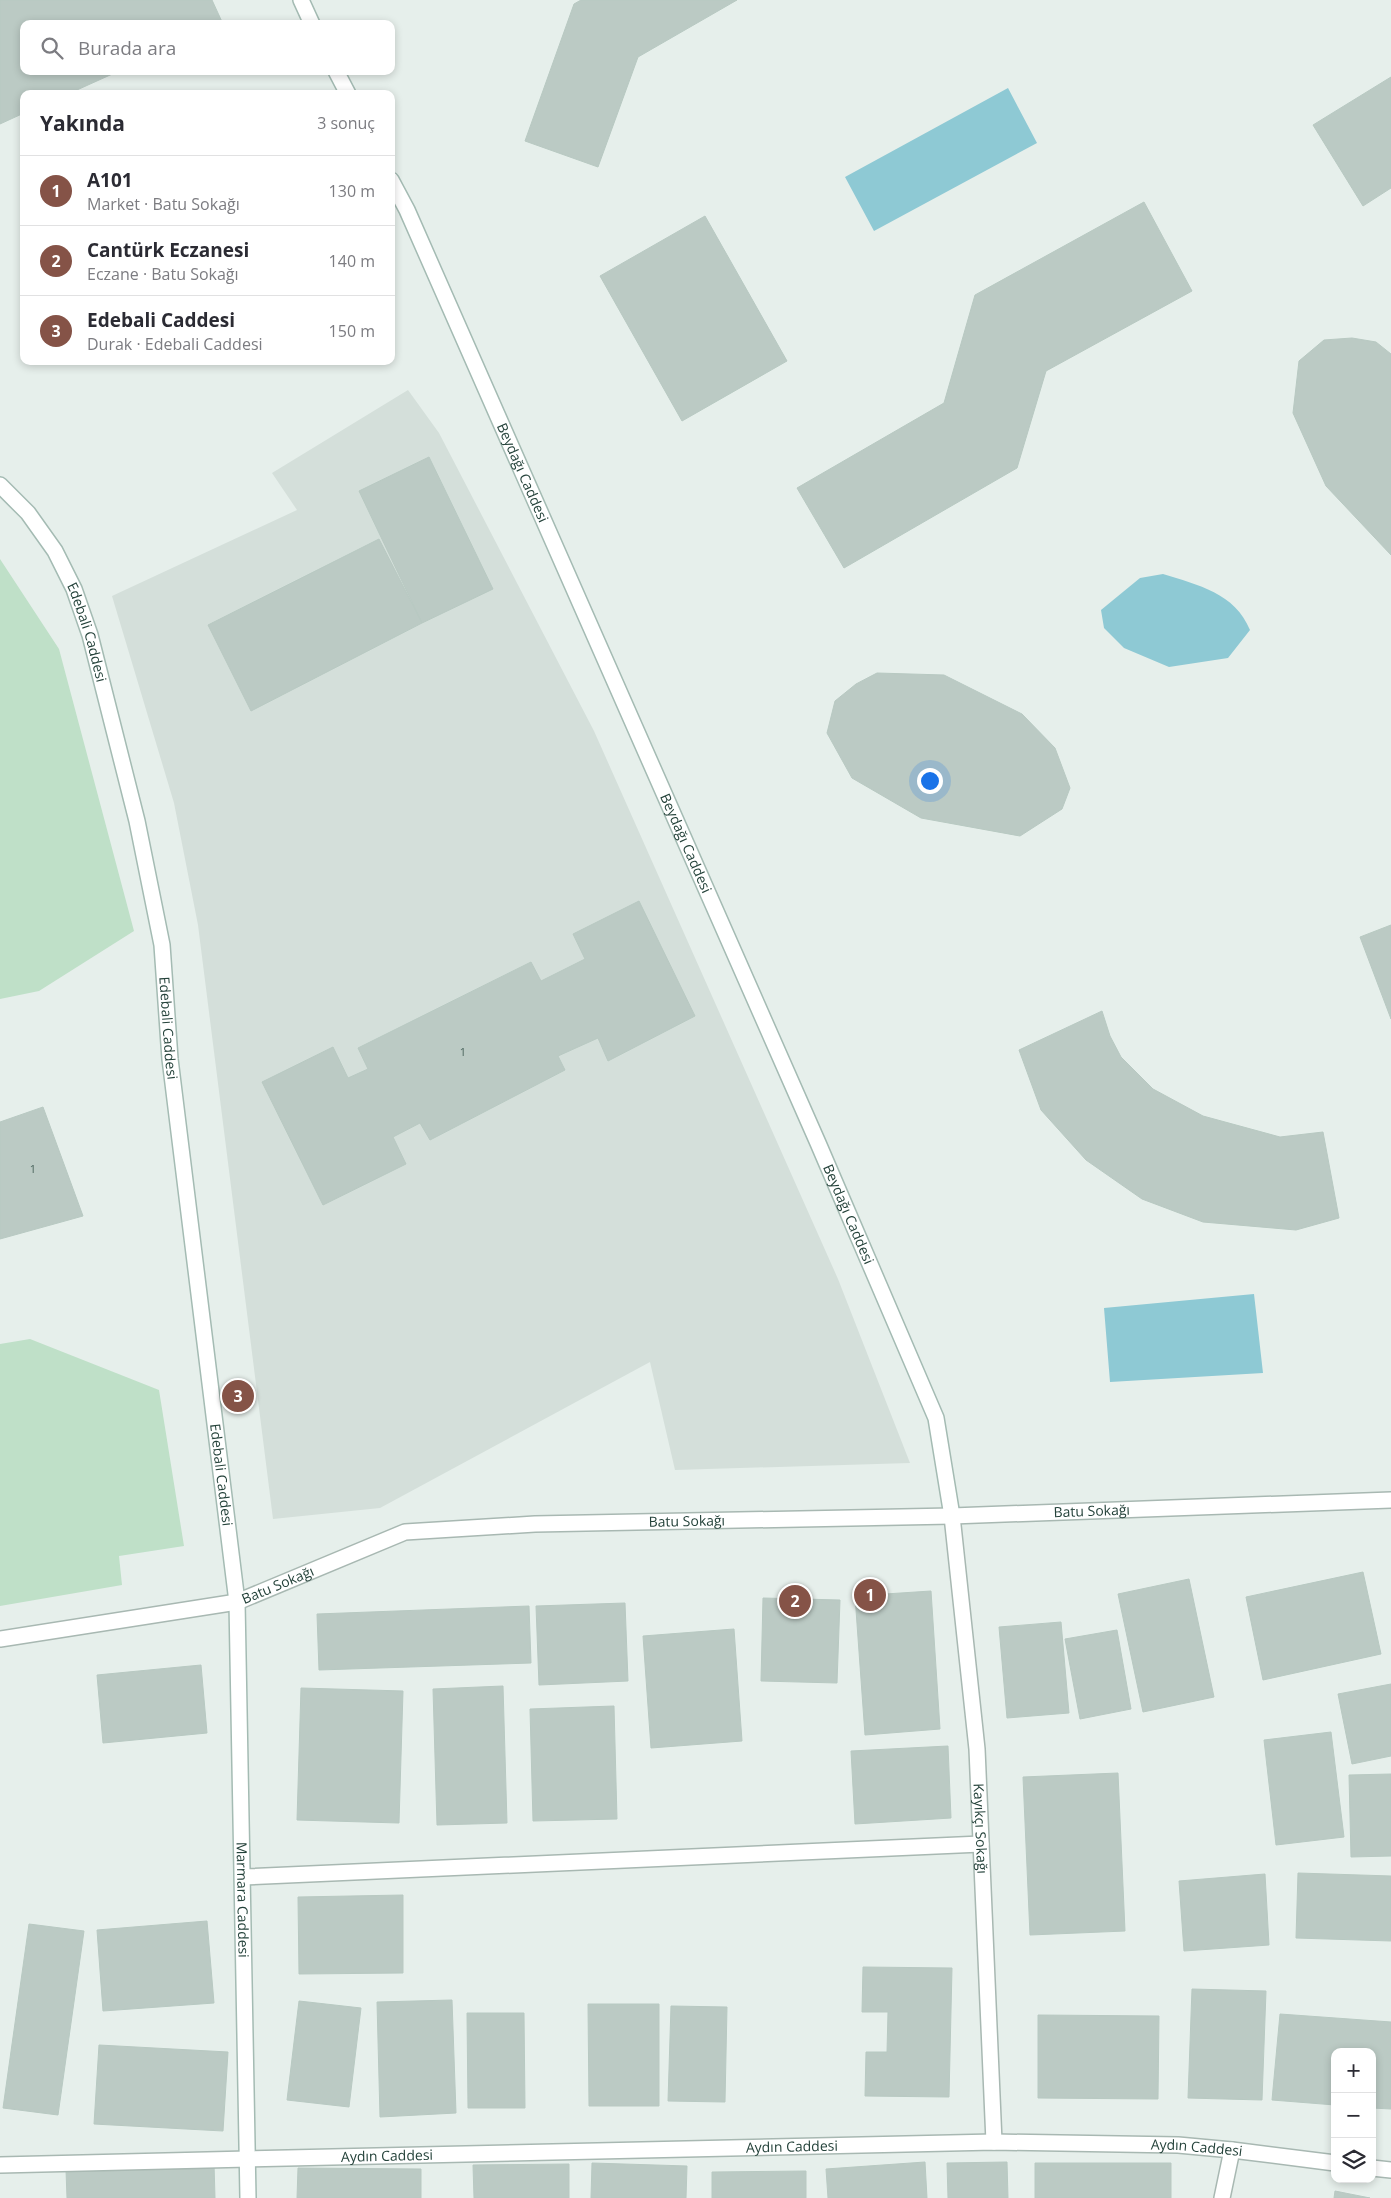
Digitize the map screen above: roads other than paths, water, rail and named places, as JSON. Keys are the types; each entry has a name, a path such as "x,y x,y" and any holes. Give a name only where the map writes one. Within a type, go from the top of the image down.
{"street":[{"path":"301,0 310,20"},
{"path":"338,75 346,90"},
{"name":"Beydağı Caddesi","path":"395,188 407,210 552,544 810,1125 936,1418 952,1516"},
{"name":"Edebali Caddesi","path":"0,485 28,513 55,551 74,589 90,635 136,821 162,945 170,1059 237,1602"},
{"name":"Batu Sokağı","path":"0,1639 237,1602 405,1532 536,1524 952,1516 1391,1500"},
{"name":"Kayıkçı Sokağı","path":"952,1516 977,1749 994,2142"},
{"name":"Marmara Caddesi","path":"237,1602 248,2198"},
{"path":"243,1876 981,1844"},
{"name":"Aydın Caddesi","path":"0,2165 994,2142 1178,2145 1331,2162"},
{"path":"1222,2198 1232,2150"},
{"path":"1376,2168 1391,2170"}],"water":[{"path":"1008,88 1037,143 874,231 845,177"},
{"path":"1163,574 1214,592 1235,607 1243,617 1250,630 1228,658 1169,667 1124,648 1104,628 1101,610 1140,578"},
{"path":"1254,1294 1263,1373 1110,1382 1104,1308"}],"place":[{"name":"Edebali̇ Caddesi̇","path":"238,1396"},
{"name":"A101","path":"870,1595"},
{"name":"Cantürk Eczanesi","path":"795,1601"}]}
